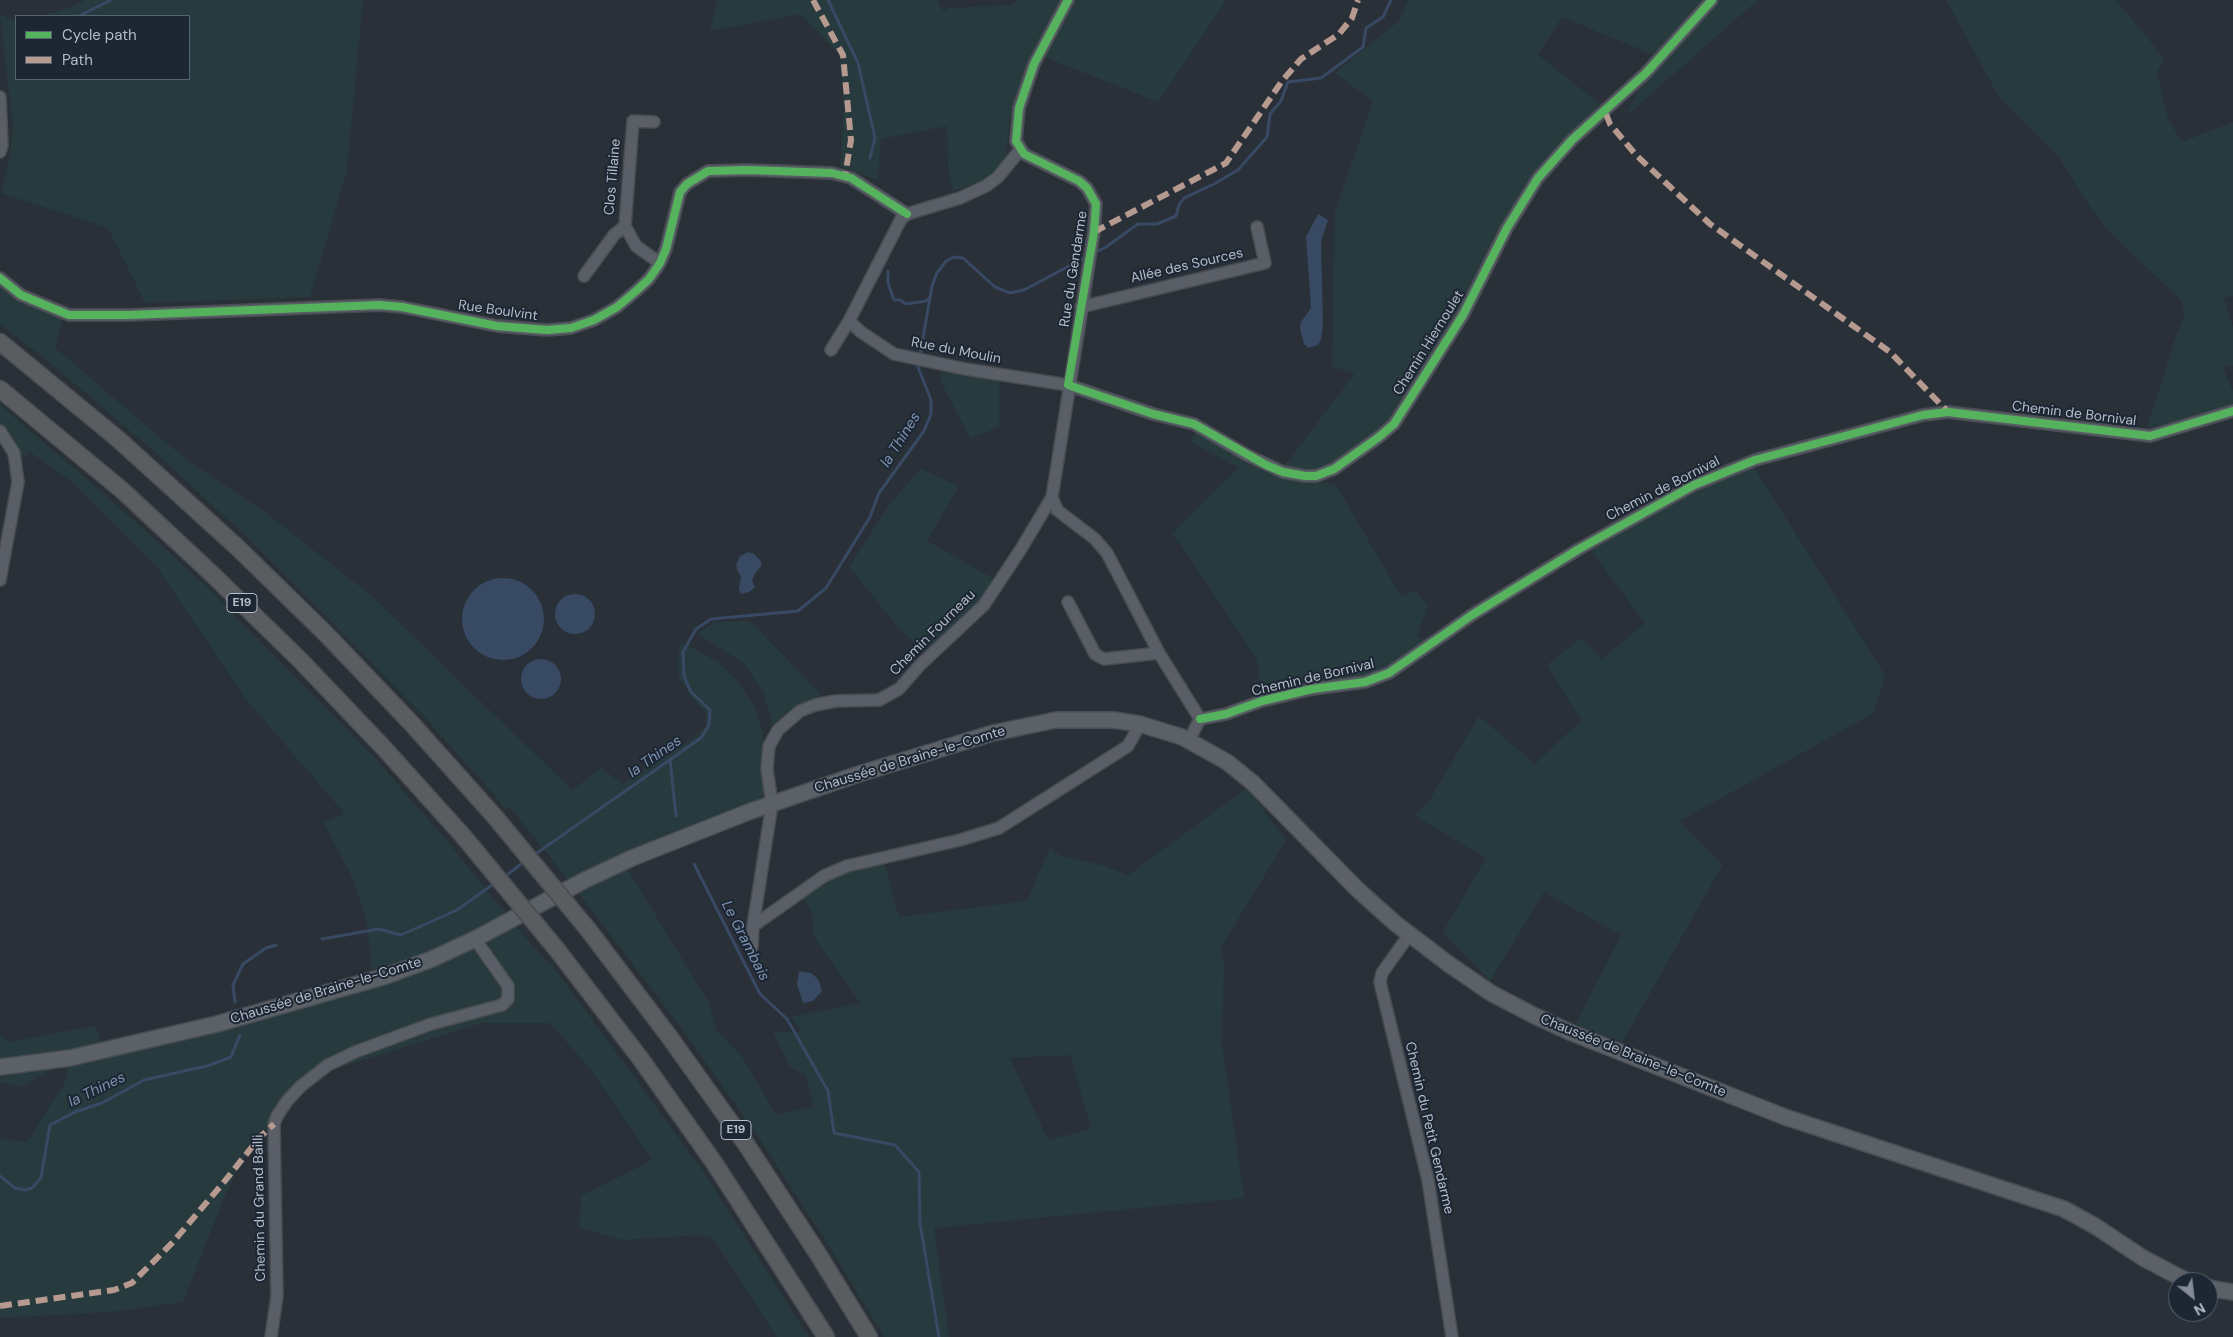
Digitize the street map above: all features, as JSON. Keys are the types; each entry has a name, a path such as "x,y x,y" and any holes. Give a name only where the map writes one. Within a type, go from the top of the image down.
{"highway":[{"name":"E19","path":"0,342 118,439 238,548 326,634 412,724 496,818 590,932 668,1035 746,1144 818,1254 868,1337"},
{"name":"E19","path":"0,389 122,492 212,574 300,660 377,740 464,837 558,951 640,1058 715,1164 826,1337"}],"main road":[{"name":"Chaussée de Braine-le-Comte","path":"0,1067 70,1058 283,1006 386,976 475,939 585,880 632,858 772,804 954,744 1056,720 1087,719 1140,724 1189,740 1227,762 1247,778 1357,889 1409,935 1491,992 1572,1033 1785,1117 2064,1209 2095,1226 2143,1258 2170,1272"},
{"path":"2218,1290 2233,1292"}],"street":[{"path":"831,350 849,321 900,219 907,214 960,198 986,186 998,177 1020,150 1016,141 1016,128 1026,86 1034,64 1068,0"},
{"name":"Chemin Hiernoulet","path":"1068,385 1146,411 1194,424 1247,455 1283,472 1316,476 1334,469 1394,424 1463,315 1512,220 1538,178 1572,140 1646,73 1712,0"},
{"path":"0,96 2,145 0,152"},
{"name":"Clos Tillaine","path":"654,122 633,121 625,226 636,246 660,263"},
{"name":"Rue du Gendarme","path":"1020,150 1024,154 1062,172 1088,188 1093,196 1096,212 1052,497"},
{"name":"Rue Boulvint","path":"0,278 21,295 69,315 129,315 379,305 402,307 497,326 547,330 571,328 594,320 618,307 649,279 660,263 666,249 680,192 687,184 708,171 832,172 851,178 907,214"},
{"name":"Clos Tillaine","path":"584,276 614,235 625,226"},
{"name":"Allée des Sources","path":"1080,307 1265,263 1257,227"},
{"name":"Rue du Moulin","path":"849,321 884,349 894,354 965,369 1068,385"},
{"name":"Chemin de Bornival","path":"1200,719 1226,714 1278,697 1312,689 1364,682 1389,673 1472,615 1579,548 1694,485 1755,460 1923,415 1948,412 2150,436 2233,411"},
{"path":"0,431 14,453 18,482 1,575"},
{"path":"1052,497 1057,510 1095,539 1107,553 1159,653 1200,719 1189,740"},
{"name":"Chemin Fourneau","path":"772,804 767,768 769,746 778,730 800,710 836,701 879,700 899,689 920,665 984,605 1052,497"},
{"path":"1068,602 1095,654 1104,659 1159,653"},
{"path":"753,926 824,876 847,866 960,840 999,828 1128,746 1140,724"},
{"path":"752,947 753,926 772,804"},
{"name":"Chemin du Petit Gendarme","path":"1409,935 1382,973 1380,982 1428,1180 1452,1337"},
{"name":"Chemin du Grand Bailli","path":"270,1337 277,1296 274,1124 277,1116 287,1101 301,1086 328,1065 355,1052 431,1024 502,1005 508,999 508,986 475,939"}],"green space":[{"path":"86,0 363,0 347,170 310,297 145,303 108,228 1,193 9,161 13,126 0,14 15,22 15,80 190,80 190,15 46,15"},
{"path":"717,0 937,0 943,11 949,8 1012,5 1018,0 1064,0 1021,88 1010,118 1006,154 1001,165 992,175 979,182 953,191 948,170 947,126 881,139 878,180 840,166 844,107 839,54 801,14 710,31"},
{"path":"1072,0 1226,0 1158,102 1042,56"},
{"path":"1408,0 1758,0 1625,117 1656,56 1562,17 1538,55 1599,103 1600,111 1540,172 1469,301 1393,420 1337,463 1316,472 1283,468 1355,373 1332,367 1335,211 1373,101 1335,73 1400,20"},
{"path":"1946,0 2116,0 2164,58 2157,72 2168,119 2182,142 2233,122 2233,296 2224,298 2233,328 2233,365 2223,368 2233,391 2233,405 2182,422 2147,427 2176,336 2185,314 2181,300 2110,233 2084,198 2059,157 2000,99"},
{"path":"0,284 30,306 63,319 55,348 188,461 265,512 372,596 572,790 601,768 623,784 691,740 706,727 706,713 690,695 679,678 678,658 681,642 718,662 739,683 755,708 763,732 763,797 649,844 571,883 511,809 504,806 422,714 248,538 156,453 61,372 0,324"},
{"path":"941,370 999,380 999,427 970,438 945,390 941,378"},
{"path":"0,405 112,501 205,585 374,757 508,916 475,939 513,999 515,989 508,974 489,951 489,940 515,925 544,959 550,962 703,1171 809,1337 777,1337 713,1238 698,1235 623,1240 579,1228 581,1196 652,1160 592,1071 550,1023 482,1023 344,1066 336,1065 355,1052 301,1086 242,1161 224,1198 183,1302 111,1312 0,1318 0,1139 27,1142 64,1084 69,1067 372,971 366,916 351,875 323,822 345,814 245,698 160,571 68,479 30,452 21,458 0,425"},
{"path":"1198,431 1248,464 1299,483 1315,480 1336,485 1401,596 1416,591 1428,606 1417,636 1426,642 1384,671 1362,678 1262,695 1257,660 1181,545 1172,535 1239,468 1189,441"},
{"path":"1753,466 1885,675 1874,713 1680,821 1723,864 1623,1041 1574,1027 1621,935 1544,892 1490,981 1443,932 1486,858 1414,815 1429,801 1479,716 1535,764 1581,720 1547,665 1581,638 1602,659 1645,623 1589,548 1657,510"},
{"path":"921,469 959,486 927,541 998,581 971,611 926,654 898,627 849,567 891,502"},
{"path":"750,621 819,692 820,699 796,706 774,729 764,694 744,663 697,634 713,622"},
{"path":"1247,788 1286,840 1220,949 1224,960 1222,1045 1244,1198 934,1228 949,1337 884,1337 829,1246 757,1135 679,1025 578,892 627,868 709,1003 716,1030 742,1057 776,1115 813,1106 806,1075 790,1067 773,1032 803,1033 790,1017 860,1003 813,935 812,913 801,895 825,879 849,870 884,861 899,917 1027,901 1050,847 1059,855 1101,865 1128,875","holes":["1070,1055 1091,1129 1048,1140 1010,1058"]},
{"path":"95,1026 101,1043 20,1087 0,1082 0,1035 8,1042"}],"water":[{"path":"1318,214 1328,220 1321,242 1323,323 1321,339 1318,345 1308,348 1304,344 1300,328 1301,322 1311,308 1306,237"},
{"path":"748,552 754,554 761,561 761,566 752,581 755,587 749,592 741,594 739,589 741,576 736,565 740,556"},
{"path":"503,578 519,581 532,590 541,603 544,619 541,635 532,648 519,657 503,660 487,657 474,648 465,635 462,619 465,603 474,590 487,581"},
{"path":"579,594 586,597 592,603 595,614 594,622 586,631 579,634 571,634 564,631 556,622 555,610 558,603 567,595"},
{"path":"545,659 552,662 558,668 561,679 560,687 552,696 545,699 537,699 530,696 522,687 521,675 524,668 533,660"},
{"path":"799,971 811,973 818,979 822,991 813,1001 803,1003 797,984"}],"waterway":[{"path":"81,15 111,0"},
{"path":"828,0 858,63 875,138 870,158"},
{"name":"la Thines","path":"1094,253 1106,247 1138,224 1157,224 1176,216 1179,205 1184,198 1238,170 1267,137 1270,114 1281,101 1288,82 1321,78 1363,47 1366,28 1383,17 1391,0"},
{"name":"la Thines","path":"534,855 701,738 709,725 710,710 691,692 684,676 683,652 696,629 711,619 798,611 826,588 870,517 879,493 924,431 931,414 931,400 918,367 932,286 937,273 946,261 954,257 963,258 995,287 1010,293 1024,290 1086,257"},
{"path":"888,271 888,283 894,300 900,300 906,304 926,301 930,297"},
{"name":"Le Grambais","path":"670,759 676,816"},
{"name":"la Thines","path":"504,877 525,861"},
{"name":"Le Grambais","path":"694,864 760,994 787,1019 828,1091 834,1133 895,1145 919,1172 920,1223 939,1337"},
{"name":"la Thines","path":"322,939 379,929 401,935 457,910 495,883"},
{"name":"la Thines","path":"235,1002 233,985 243,964 266,948 276,945"},
{"name":"la Thines","path":"0,1176 15,1188 25,1190 32,1188 41,1178 50,1125 75,1112 102,1103 144,1080 207,1066 231,1057 240,1035"}],"marked path":[{"path":"813,0 843,55 851,140 845,176"},
{"path":"1094,232 1226,163 1282,81 1301,59 1339,34 1352,18 1358,0"},
{"path":"1606,114 1610,124 1636,155 1710,224 1890,352 1948,412"},
{"path":"0,1306 114,1290 132,1283 173,1242 260,1137 274,1124"}],"cycle path":[{"path":"1068,0 1034,64 1019,108 1016,141 1024,154 1079,181 1087,188 1096,204 1094,232 1068,385 1153,414 1194,424 1266,465 1283,472 1305,476 1316,476 1334,469 1394,424 1463,315 1507,228 1538,178 1572,140 1646,73 1712,0"},
{"path":"0,278 21,295 69,315 129,315 379,305 402,307 497,326 547,330 571,328 594,320 617,307 649,279 660,263 666,249 680,192 687,184 708,171 748,170 832,173 851,178 907,214"},
{"path":"1200,719 1226,714 1262,701 1312,689 1365,682 1389,673 1472,615 1579,549 1694,485 1755,460 1923,415 1948,412 2150,436 2233,411"}]}
